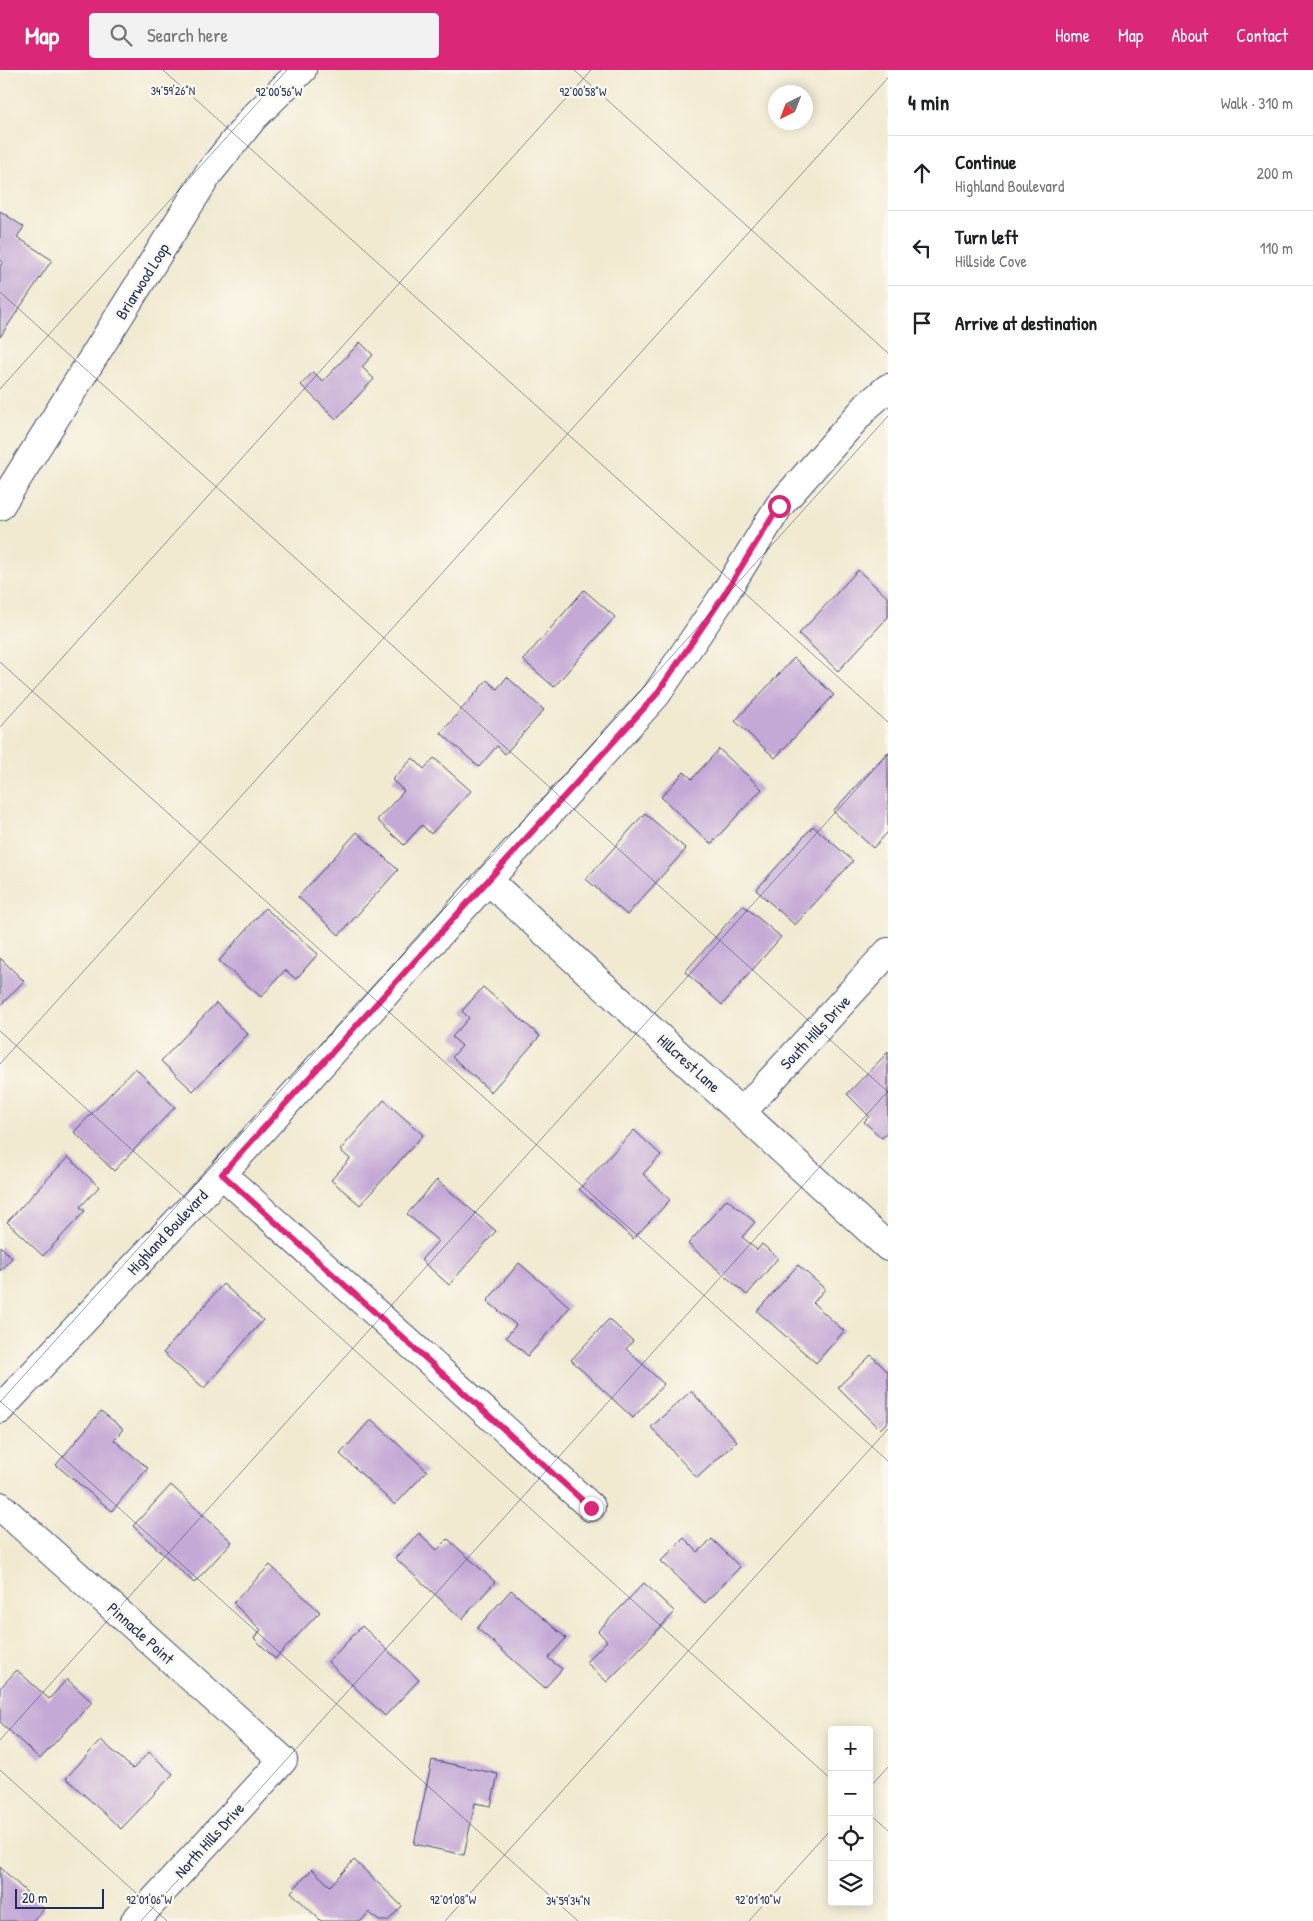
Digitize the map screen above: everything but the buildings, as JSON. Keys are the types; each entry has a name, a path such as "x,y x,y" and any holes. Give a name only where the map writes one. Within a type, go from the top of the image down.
{"street":[{"name":"Briarwood Loop","path":"0,506 210,173 254,117 302,70"},
{"name":"Highland Boulevard","path":"0,1409 222,1174 656,695 722,598 779,506 867,406 888,388"},
{"name":"Hillcrest Lane","path":"489,881 888,1247"},
{"name":"South Hills Drive","path":"742,1112 888,952"},
{"path":"222,1174 591,1508"},
{"name":"Pinnacle Point","path":"0,1506 283,1760"},
{"name":"North Hills Drive","path":"136,1921 283,1760"}],"route":[{"path":"591,1508 222,1174 656,695 722,598 779,506"}]}
